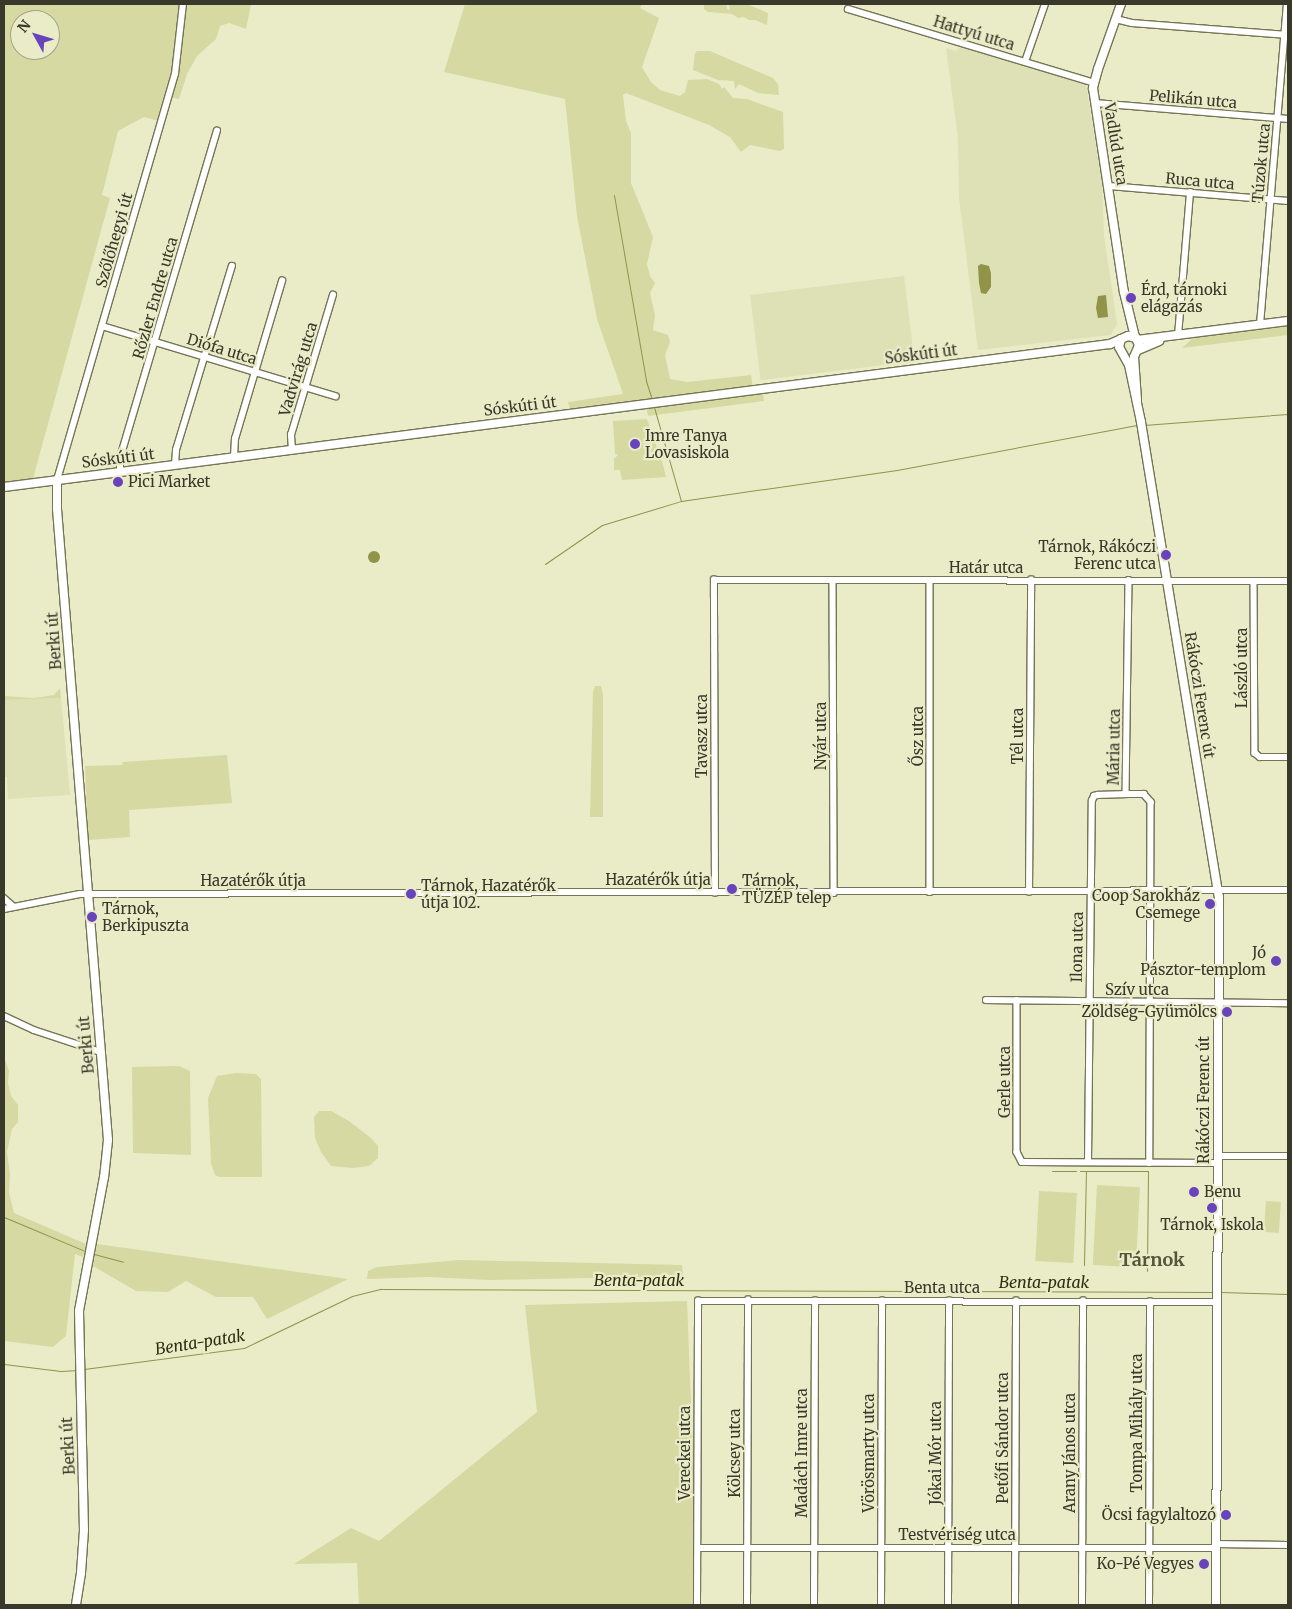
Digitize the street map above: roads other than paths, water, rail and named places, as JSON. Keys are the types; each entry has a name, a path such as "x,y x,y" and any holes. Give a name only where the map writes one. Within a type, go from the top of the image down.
{"street":[{"name":"Szőlőhegyi út","path":"57,480 175,74 183,4"},
{"path":"1025,62 1045,4"},
{"name":"Vadlúd utca","path":"1122,4 1094,83 1095,103 1124,292 1136,339 1137,400"},
{"name":"Túzok utca","path":"1260,324 1277,118 1287,35 1287,4"},
{"name":"Hattyú utca","path":"848,9 1094,83"},
{"path":"1116,20 1132,23 1287,35"},
{"name":"Pelikán utca","path":"1095,103 1288,119"},
{"name":"Rőzler Endre utca","path":"120,472 120,458 217,131"},
{"name":"Ruca utca","path":"1109,186 1288,201"},
{"path":"1190,193 1178,336 1288,321"},
{"path":"175,465 176,450 206,357 232,266"},
{"path":"234,457 235,439 282,281"},
{"name":"Vadlúd utca","path":"1124,292 1123,338 1119,344 1137,400"},
{"name":"Vadvirág utca","path":"292,450 291,435 333,295"},
{"name":"Diófa utca","path":"102,326 336,396"},
{"name":"Sóskúti út","path":"4,487 1110,344 1123,338 1178,336"},
{"name":"Sóskúti út","path":"1039,353 1110,349 1123,353 1136,352 1148,345 1178,336"},
{"name":"Rákóczi Ferenc út","path":"1137,400 1218,891 1216,1605"},
{"name":"Berki út","path":"57,480 57,509 108,1150 81,1293 78,1364 84,1530 81,1573 76,1605"},
{"name":"Határ utca","path":"714,580 1288,581"},
{"name":"Tavasz utca","path":"714,580 715,893"},
{"name":"Nyár utca","path":"833,580 834,893"},
{"name":"Tél utca","path":"1029,892 1031,580"},
{"name":"Mária utca","path":"1128,580 1126,794 1144,794 1151,802 1150,1163"},
{"name":"Ősz utca","path":"930,581 930,892"},
{"name":"László utca","path":"1254,581 1254,750 1257,755 1288,757"},
{"name":"Ilona utca","path":"1088,1162 1092,798 1098,795 1126,794"},
{"name":"Hazatérők útja","path":"4,909 34,904 71,894 1151,892 1288,890"},
{"path":"4,898 13,906"},
{"name":"Szív utca","path":"986,1000 1288,1003"},
{"name":"Gerle utca","path":"1017,1000 1017,1152 1022,1162 1088,1162"},
{"path":"4,1016 34,1030 101,1052"},
{"path":"1088,1162 1150,1163 1288,1156"},
{"name":"Kölcsey utca","path":"747,1605 748,1300"},
{"name":"Benta utca","path":"698,1301 1217,1302"},
{"name":"Vereckei utca","path":"697,1605 698,1301"},
{"name":"Madách Imre utca","path":"814,1605 815,1301"},
{"name":"Vörösmarty utca","path":"882,1301 882,1605"},
{"name":"Jókai Mór utca","path":"948,1605 949,1301"},
{"name":"Petőfi Sándor utca","path":"1015,1605 1016,1301"},
{"name":"Arany János utca","path":"1082,1605 1083,1301"},
{"name":"Tompa Mihály utca","path":"1149,1605 1150,1302"},
{"name":"Testvériség utca","path":"698,1548 1149,1548 1288,1545"}],"waterway":[{"path":"614,195 646,381 652,400"},
{"path":"654,407 681,501"},
{"path":"1144,425 1288,414"},
{"path":"545,564 602,525 681,501 897,470 1137,425"},
{"path":"1052,1171 1076,1171"},
{"path":"1080,1171 1148,1171 1147,1271"},
{"path":"1084,1265 1086,1171"},
{"path":"4,1217 85,1251"},
{"path":"94,1254 123,1262"},
{"name":"Benta-patak","path":"84,1369 244,1348 352,1296 381,1289 1213,1292"},
{"name":"Benta-patak","path":"1220,1292 1288,1294"},
{"name":"Benta-patak","path":"4,1364 61,1371 78,1370"}],"place":[{"name":"Érd, tárnoki elágazás","path":"1131,298"},
{"name":"Imre Tanya Lovasiskola","path":"635,444"},
{"name":"Pici Market","path":"118,482"},
{"name":"Tárnok, Rákóczi Ferenc utca","path":"1166,555"},
{"name":"Tárnok, TÜZÉP telep","path":"732,889"},
{"name":"Tárnok, Hazatérők útja 102.","path":"411,894"},
{"name":"Coop Sarokház Csemege","path":"1210,904"},
{"name":"Tárnok, Berkipuszta","path":"92,917"},
{"name":"Jó Pásztor-templom","path":"1276,961"},
{"name":"Zöldség-Gyümölcs","path":"1227,1012"},
{"name":"Benu","path":"1194,1192"},
{"name":"Tárnok, Iskola","path":"1212,1208"},
{"name":"Öcsi fagylaltozó","path":"1226,1515"},
{"name":"Ko-Pé Vegyes","path":"1204,1564"}],"district":[{"name":"Tárnok","path":"1152,1260"}]}
